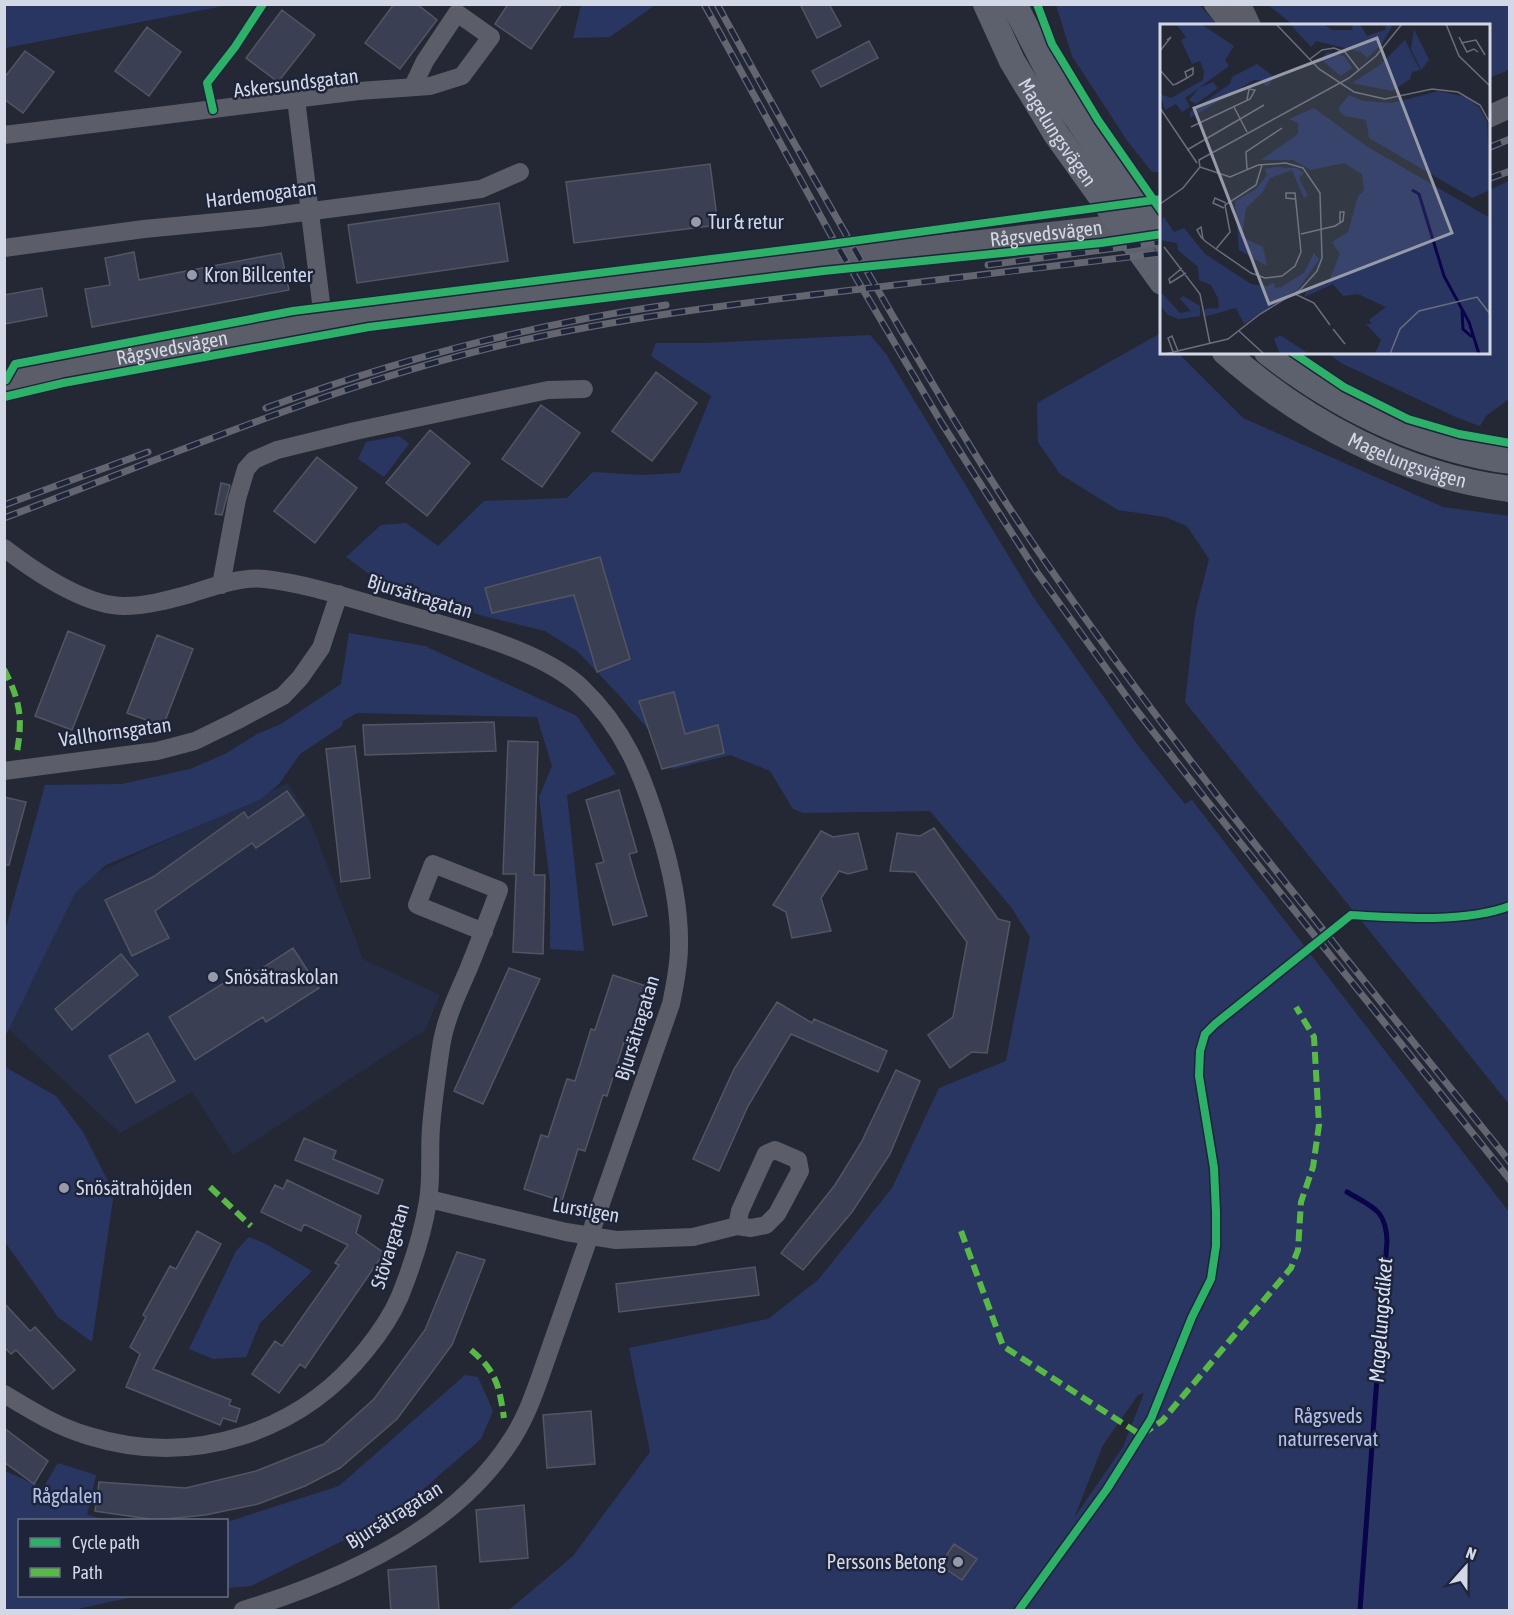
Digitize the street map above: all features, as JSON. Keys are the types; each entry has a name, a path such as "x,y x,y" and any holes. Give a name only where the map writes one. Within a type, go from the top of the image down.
{"main road":[{"name":"Magelungsvägen","path":"986,4 1012,61 1056,134 1160,281"},
{"name":"Magelungsvägen","path":"1014,4 1058,90 1160,237"},
{"name":"Magelungsvägen","path":"1227,354 1242,368 1291,404 1370,448 1436,473 1471,483 1509,489"},
{"name":"Magelungsvägen","path":"1270,354 1338,401 1390,428 1446,448 1509,461"}],"street":[{"path":"1215,4 1230,24"},
{"path":"1237,4 1249,24"},
{"name":"Askersundsgatan","path":"4,135 413,86"},
{"path":"296,99 323,319"},
{"path":"1490,116 1509,107"},
{"name":"Hardemogatan","path":"4,249 144,229 309,212 481,189 520,172"},
{"name":"Rågsvedsvägen","path":"4,380 323,319 584,291 821,259 1095,228 1160,217"},
{"path":"220,585 237,499 246,469 255,460 277,450 366,428 548,390 584,389"},
{"name":"Bjursätragatan","path":"4,548 32,570 75,593 105,603 122,606 169,600 220,585 262,578 339,594 519,650 560,672 580,686 621,735 638,765 670,863 677,905 678,964 671,1004 532,1400 514,1437 492,1468 468,1493 442,1515 399,1543 312,1586 243,1611"},
{"name":"Vallhornsgatan","path":"4,771 157,751 195,741 236,721 283,696 300,678 321,648 339,594"},
{"name":"Stövargatan","path":"4,1394 46,1420 89,1436 115,1442 171,1449 225,1441 292,1415 324,1394 352,1367 377,1336 400,1298 419,1242 429,1199 430,1128 441,1044 451,1010 484,932 500,890 433,864 417,905 484,932"},
{"name":"Lurstigen","path":"429,1199 566,1232 616,1240 693,1237 737,1226"}],"shaded area":[{"name":"Snösätraskolan","path":"288,783 311,823 363,959 440,995 425,1030 233,1155 192,1092 120,1133 5,1026 65,888"}],"green space":[{"path":"5,4 229,4 229,5 5,48"},
{"path":"581,4 655,5 610,37 573,38"},
{"path":"1056,5 1199,5 1217,24 1160,24 1160,172 1152,172 1128,142 1072,56"},
{"path":"1268,5 1509,5 1509,70 1490,78 1490,24 1292,24"},
{"path":"1509,181 1509,399 1486,416 1480,426 1341,363 1329,354 1490,354 1490,190"},
{"path":"1159,334 1160,354 1179,354 1243,418 1443,507 1509,516 1509,1104 1185,702 1195,614 1209,559 1187,526 1165,517 1118,510 1060,474 1038,442 1037,403"},
{"name":"Rågsveds naturreservat","path":"870,335 886,354 1034,598 1139,747 1185,804 1192,800 1509,1212 1509,1610 509,1610 573,1556 650,1452 629,1348 768,1319 818,1280 892,1188 939,1088 1006,1061 1030,937 1011,907 930,811 803,813 793,809 770,771 730,755 673,769 658,741 577,651 545,631 480,615 376,579 346,557 381,525 406,523 438,546 484,501 567,498 593,472 641,475 680,473 711,396 651,356 656,343 707,343","holes":["1144,1393 1123,1447 1074,1518 1103,1445 1138,1395"]},
{"path":"399,436 409,444 384,477 358,459 366,442"},
{"path":"349,633 425,646 577,716 616,774 567,795 584,951 550,949 550,882 539,797 552,766 537,717 357,713 300,754 279,784 261,799 106,865 75,893 5,1037 5,931 45,785 122,784 190,769 225,754 257,734 281,724 341,684"},
{"path":"5,1067 56,1096 83,1132 114,1193 92,1342 58,1317 5,1242"},
{"path":"249,1237 264,1243 312,1271 260,1323 246,1357 213,1359 189,1349 236,1251"},
{"path":"465,1375 478,1377 493,1411 481,1439 391,1517 251,1586 228,1588 228,1522 339,1486"},
{"name":"Rågdalen","path":"58,1463 96,1475 87,1515 104,1519 18,1519 18,1597 132,1597 73,1610 5,1610 5,1471 43,1488"}],"building":[{"path":"394,4 417,4 437,20 400,69 365,43"},
{"path":"508,4 562,4 531,49 495,24"},
{"path":"800,4 829,4 841,26 817,38"},
{"path":"282,10 315,35 278,82 246,58"},
{"path":"147,27 181,52 149,96 115,71"},
{"path":"869,41 878,58 821,87 812,71"},
{"path":"25,51 54,72 23,113 4,99 4,78"},
{"path":"710,164 718,225 574,243 566,182"},
{"path":"499,203 508,261 357,283 348,225"},
{"path":"134,252 139,280 281,253 289,290 92,327 85,289 110,285 105,258"},
{"path":"42,288 47,316 4,324 4,295"},
{"path":"656,372 697,403 652,461 612,431"},
{"path":"541,405 580,433 542,487 502,459"},
{"path":"430,430 470,463 427,516 386,483"},
{"path":"317,457 357,488 315,543 274,511"},
{"path":"221,483 230,485 222,515 215,514"},
{"path":"600,557 630,659 597,672 574,595 492,613 485,588"},
{"path":"68,631 105,646 72,730 35,716"},
{"path":"157,635 193,649 163,726 127,713"},
{"path":"674,692 685,734 718,725 724,753 662,769 639,701"},
{"path":"494,722 496,751 365,755 363,725"},
{"path":"508,741 538,742 534,875 545,875 543,954 513,952 516,874 503,874"},
{"path":"355,746 370,878 341,882 326,749"},
{"path":"619,790 637,852 629,854 647,916 613,925 596,864 604,862 586,800"},
{"path":"287,791 304,815 256,848 252,843 155,911 169,938 132,956 105,900 153,877 244,812 248,818"},
{"path":"4,797 26,802 9,865 4,865"},
{"path":"934,828 998,919 1010,922 987,1053 972,1052 950,1068 928,1035 953,1017 967,942 915,872 890,871 897,833 920,836"},
{"path":"821,831 833,837 858,833 867,869 848,874 839,871 821,898 831,931 792,938 786,912 773,905"},
{"path":"293,948 319,988 266,1022 263,1017 195,1060 169,1017 235,976 239,983"},
{"path":"121,954 138,975 72,1030 55,1009"},
{"path":"509,968 540,979 483,1104 454,1091"},
{"path":"613,975 646,986 628,1044 624,1042 607,1096 603,1095 585,1151 578,1149 562,1201 524,1189 541,1135 548,1137 567,1079 575,1081 591,1029 595,1030"},
{"path":"777,1002 812,1023 814,1019 887,1051 878,1072 791,1034 748,1106 719,1171 693,1159 734,1069"},
{"path":"148,1033 175,1081 136,1103 109,1056"},
{"path":"896,1070 920,1081 890,1154 852,1212 803,1270 781,1253 835,1185 861,1143"},
{"path":"304,1138 336,1151 333,1159 383,1180 378,1194 295,1160"},
{"path":"287,1180 361,1216 356,1233 384,1253 305,1368 300,1364 279,1393 252,1374 275,1341 282,1346 339,1265 335,1263 348,1245 304,1224 301,1231 261,1212 275,1185 283,1189"},
{"path":"197,1231 221,1244 153,1369 231,1400 229,1405 240,1409 236,1422 223,1418 220,1425 126,1387 140,1354 130,1347 146,1317 143,1315 170,1266 176,1269"},
{"path":"457,1252 485,1260 452,1345 397,1419 340,1468 305,1486 258,1504 205,1515 149,1519 95,1511 99,1482 186,1488 256,1471 324,1444 374,1399 425,1330"},
{"path":"755,1267 759,1295 619,1312 616,1284"},
{"path":"4,1303 30,1331 35,1327 75,1370 53,1389 16,1350 11,1354 4,1347"},
{"path":"591,1411 595,1464 547,1468 543,1415"},
{"path":"4,1428 48,1461 34,1484 4,1462"},
{"path":"524,1505 528,1558 480,1562 476,1510"},
{"name":"Perssons Betong","path":"954,1544 977,1559 962,1580 940,1565"},
{"path":"436,1566 439,1611 391,1611 388,1570"}],"waterway":[{"name":"Magelungsdiket","path":"1347,1192 1376,1210 1384,1222 1387,1241 1360,1610"}],"railway":[{"path":"704,4 832,237 941,422 1036,571 1134,707 1203,796 1510,1180"},
{"path":"717,4 949,412 1047,564 1101,641 1215,792 1510,1162"},
{"path":"1490,147 1510,139"},
{"path":"1490,178 1510,171"},
{"path":"988,265 1160,242"},
{"path":"4,518 334,394 401,372 538,337 620,321 703,309 1160,253"},
{"path":"266,408 364,374 463,346 564,323 666,305"},
{"path":"4,505 148,452"}],"marked path":[{"path":"4,669 19,709 20,729 17,752"},
{"path":"961,1231 1003,1346 1141,1435 1162,1421 1291,1268 1298,1250 1301,1202 1313,1167 1319,1125 1314,1037 1296,1007"},
{"path":"210,1187 251,1226"},
{"path":"471,1350 492,1373 504,1418"}],"cycle path":[{"path":"213,110 207,83 235,47 263,4"},
{"path":"1037,4 1052,44 1098,120 1160,209"},
{"path":"6,380 15,364 293,311 816,246 1160,199"},
{"path":"4,397 63,383 369,327 823,271 1101,243 1160,234"},
{"path":"1295,354 1344,387 1408,419 1459,434 1510,443"},
{"path":"1019,1610 1107,1489 1151,1419 1192,1317 1211,1279 1216,1246 1214,1168 1199,1076 1200,1051 1205,1034 1351,915 1410,918 1452,917 1473,915 1510,906"}],"place":[{"name":"Tur & retur","path":"696,222"},
{"name":"Kron Billcenter","path":"192,275"},
{"name":"Snösätraskolan","path":"213,977"},
{"name":"Snösätrahöjden","path":"64,1188"},
{"name":"Perssons Betong","path":"958,1562"}]}
